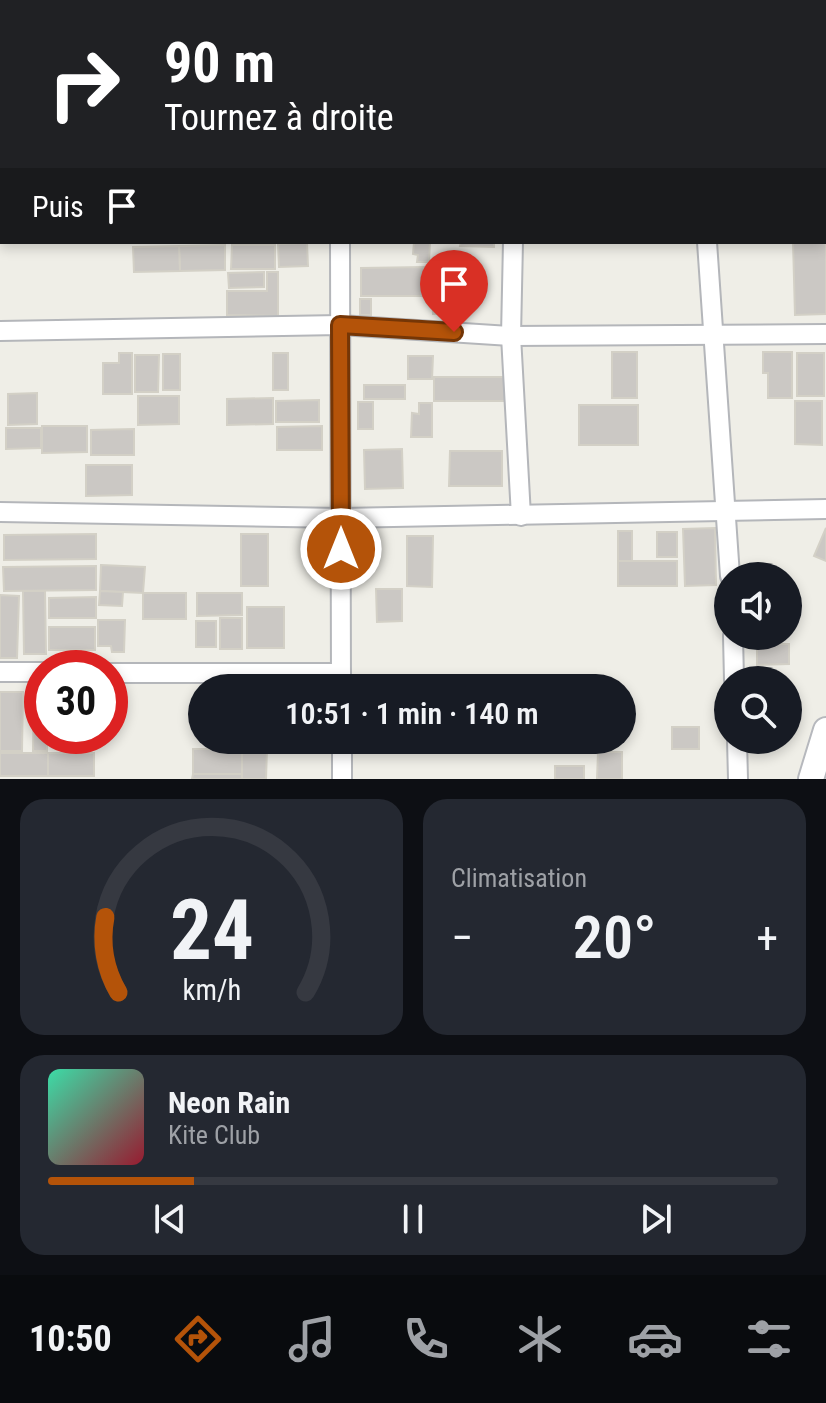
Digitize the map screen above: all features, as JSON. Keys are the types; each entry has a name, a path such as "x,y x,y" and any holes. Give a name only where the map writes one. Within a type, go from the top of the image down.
{"street":[{"path":"340,244 341,674"},
{"path":"513,244 511,336 521,516"},
{"path":"707,244 730,562"},
{"path":"0,331 340,325 511,336 826,334"},
{"path":"0,512 341,518 826,509"},
{"path":"0,672 24,672"},
{"path":"128,674 188,676"},
{"path":"811,779 826,730"},
{"path":"342,754 342,779"},
{"path":"737,754 738,779"}],"building":[{"path":"278,244 307,244 308,266 279,267"},
{"path":"414,244 430,244 429,262 417,262 418,255 413,254"},
{"path":"460,244 494,244 494,247"},
{"path":"793,244 826,244 826,314 795,315"},
{"path":"225,245 225,270 180,271 179,246"},
{"path":"232,245 275,245 275,269 231,269"},
{"path":"179,246 180,271 134,272 133,247"},
{"path":"424,267 424,296 361,296 361,268"},
{"path":"264,272 264,287 229,288 228,273"},
{"path":"267,272 278,272 278,316 227,315 227,291 267,291"},
{"path":"460,285 461,313 433,314 432,287"},
{"path":"360,299 371,299 371,315 360,315"},
{"path":"612,352 637,352 637,398 612,398"},
{"path":"763,352 792,352 792,398 768,398 768,373 763,373"},
{"path":"119,353 132,353 132,394 103,394 103,363 119,363"},
{"path":"273,353 288,353 288,390 273,390"},
{"path":"797,353 824,353 824,396 797,396"},
{"path":"163,354 180,354 180,390 163,390"},
{"path":"135,355 159,355 158,392 135,392"},
{"path":"408,356 433,356 432,379 408,379"},
{"path":"434,377 505,377 505,401 434,401"},
{"path":"364,385 405,385 405,399 364,399"},
{"path":"37,393 37,424 8,425 8,394"},
{"path":"138,396 179,396 179,424 138,425"},
{"path":"273,398 273,424 227,425 227,399"},
{"path":"319,400 319,422 276,422 276,401"},
{"path":"795,401 822,401 822,445 795,444"},
{"path":"358,402 373,402 373,429 358,429"},
{"path":"419,403 432,403 432,437 411,437 412,413 419,414"},
{"path":"579,405 638,405 638,445 579,445"},
{"path":"42,426 87,426 87,452 42,453"},
{"path":"322,426 322,450 277,450 277,427"},
{"path":"6,428 41,428 41,448 6,449"},
{"path":"134,429 134,455 91,455 91,430"},
{"path":"402,449 403,488 365,489 364,450"},
{"path":"450,451 502,451 502,486 449,486"},
{"path":"86,465 132,465 132,495 86,496"},
{"path":"715,528 714,585 685,586 683,529"},
{"path":"826,528 826,561 814,556"},
{"path":"618,531 632,531 632,561 618,561"},
{"path":"657,532 677,532 677,557 657,557"},
{"path":"96,534 96,559 4,560 4,535"},
{"path":"241,534 268,534 268,586 241,586"},
{"path":"407,536 433,536 432,587 407,586"},
{"path":"618,561 677,561 677,586 618,586"},
{"path":"101,565 145,567 143,593 100,591"},
{"path":"96,566 96,590 4,591 3,567"},
{"path":"376,589 402,589 402,621 377,622"},
{"path":"23,591 45,591 46,650 24,650 24,654"},
{"path":"100,591 123,592 122,606 99,605"},
{"path":"143,593 186,593 186,619 143,619"},
{"path":"197,593 242,593 242,615 197,616"},
{"path":"0,595 19,596 17,658 0,658"},
{"path":"96,597 96,618 49,618 49,598"},
{"path":"247,607 284,607 284,648 247,648"},
{"path":"220,618 242,618 242,649 220,649"},
{"path":"98,620 125,620 124,650 98,646"},
{"path":"196,621 216,621 216,647 196,647"},
{"path":"49,627 95,627 95,650 49,650"},
{"path":"757,650 789,650 789,664 757,665"},
{"path":"0,692 23,692 22,751 0,751"},
{"path":"672,727 699,727 699,749 672,749"},
{"path":"0,753 48,754 48,776 0,776"},
{"path":"48,754 94,754 94,776 48,776"},
{"path":"193,754 242,754 242,774 193,774"},
{"path":"242,754 267,754 266,779 242,779"},
{"path":"598,754 622,754 622,779 597,779"},
{"path":"555,766 584,766 584,779 555,779"},
{"path":"193,774 242,774 242,779 192,779"}],"route":[{"path":"341,549 340,325 454,332"}]}
